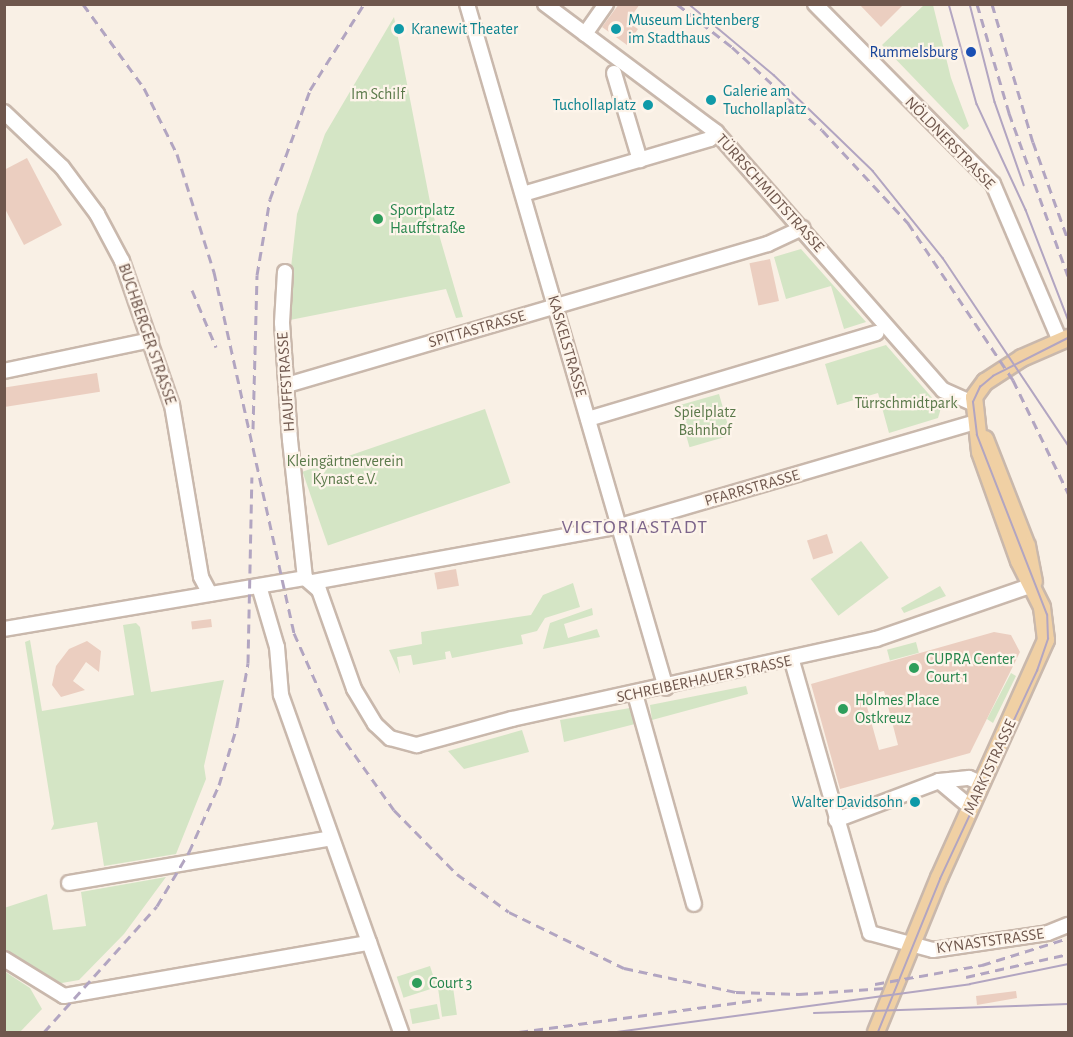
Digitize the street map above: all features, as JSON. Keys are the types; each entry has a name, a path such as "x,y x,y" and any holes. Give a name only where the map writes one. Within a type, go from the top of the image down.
{"main road":[{"path":"972,403 989,379 1064,339"},
{"name":"MARKTSTRASSE","path":"876,1032 970,807 1044,650 1046,622 1034,585 1019,561 990,482 972,403"}],"street":[{"name":"KASKELSTRASSE","path":"468,4 666,688"},
{"name":"TÜRRSCHMIDTSTRASSE","path":"545,4 716,132 943,390 972,403"},
{"path":"585,34 606,4"},
{"name":"NÖLDNERSTRASSE","path":"815,4 993,184 1064,339"},
{"path":"614,73 640,160"},
{"name":"BUCHBERGER STRASSE","path":"4,112 62,167 97,214 122,261 172,405 201,577 210,594"},
{"path":"523,194 710,139 716,132"},
{"name":"SPITTASTRASSE","path":"287,385 794,236 802,228"},
{"name":"HAUFFSTRASSE","path":"285,272 282,323 290,440 309,580 354,689 375,724"},
{"path":"588,419 872,334 873,349"},
{"path":"4,370 151,340"},
{"path":"829,347 833,361"},
{"name":"PFARRSTRASSE","path":"4,629 259,586 332,577 620,526 976,422"},
{"name":"SCHREIBERHAUER STRASSE","path":"375,724 408,745 431,744 512,719 792,661 876,639 1034,585"},
{"path":"259,586 277,647 281,695 401,1032"},
{"path":"792,661 836,820 939,781 969,778 981,783"},
{"path":"635,694 694,904"},
{"path":"939,781 970,807"},
{"name":"KYNASTSTRASSE","path":"836,820 861,916 870,933 878,937 933,950 1048,933 1068,926"},
{"path":"69,883 331,838"},
{"path":"4,959 64,996 369,943"}],"green space":[{"path":"924,5 933,5 951,78 969,126 964,130 882,45"},
{"name":"Im Schilf","path":"394,17 431,207 463,317 456,318 446,289 285,321 297,214 325,134"},
{"path":"801,249 866,322 844,329 831,286 786,299 774,257"},
{"name":"Türrschmidtpark","path":"886,345 941,408 938,418 889,433 878,393 837,405 825,364"},
{"name":"Spielplatz Bahnhof","path":"719,394 731,435 690,447 678,406"},
{"name":"Kleingärtnerverein Kynast e.V.","path":"485,409 510,483 328,546 303,472"},
{"path":"861,541 889,578 838,616 811,579"},
{"path":"573,583 580,607 545,618 537,631 521,635 523,644 452,658 450,651 445,652 446,659 413,665 411,655 397,657 400,674 389,650 422,644 421,632 531,615 543,595"},
{"path":"940,586 946,596 904,613 901,608"},
{"path":"592,608 593,615 564,624 568,638 597,629 600,637 543,649 550,623"},
{"path":"136,623 140,627 151,692 224,680 204,766 206,779 176,854 104,866 97,822 51,830 54,824 25,642 30,640 42,711 134,695 123,625"},
{"path":"916,642 919,653 890,660 887,650"},
{"path":"1011,673 1016,676 993,723 987,719"},
{"path":"746,686 748,694 652,720 650,705"},
{"path":"630,708 635,724 564,742 560,720"},
{"path":"522,730 529,752 464,769 448,751"},
{"path":"166,877 124,934 79,980 56,984 5,949 4,908 47,894 53,930 86,926 81,892"},
{"name":"Court 3","path":"430,966 437,987 404,998 397,977"},
{"path":"4,971 30,988 42,1009 20,1032 5,1032"},
{"path":"453,987 457,1015 442,1017 438,989"},
{"path":"437,1004 440,1019 412,1024 410,1009"}],"building":[{"path":"619,4 640,4 627,22 638,29 627,45 602,27"},
{"path":"859,4 904,4 881,27"},
{"path":"27,158 62,225 24,245 4,207 4,170"},
{"path":"770,259 779,301 758,305 749,263"},
{"path":"97,373 100,392 6,407 4,388"},
{"path":"827,534 833,553 813,560 807,540"},
{"path":"456,569 459,586 437,590 434,573"},
{"path":"211,619 212,627 192,629 191,621"},
{"path":"994,632 1011,635 1020,652 970,753 840,789 811,684","holes":["884,691 898,745 879,750 864,696"]},
{"path":"87,641 101,651 99,672 86,662 73,681 85,690 61,697 52,685 56,666 69,649"},
{"path":"1016,991 1017,998 977,1005 976,996"}],"tram line":[{"path":"689,4 774,75 873,171 943,258 1068,445"},
{"path":"949,4 977,104 1026,210 1068,319"},
{"path":"970,4 995,102 1024,185"},
{"path":"878,1032 940,879 1037,671 1048,639 1047,615 977,435 973,402 980,387 993,376 1068,338"},
{"path":"617,1032 970,984 1068,964"},
{"path":"814,1013 1068,1004"}],"railway":[{"path":"83,4 144,88 177,154 214,272 294,633 337,730 394,810 457,874 509,912 624,968 736,992 799,994 885,988"},
{"path":"253,429 257,275 270,199 310,90 364,4"},
{"path":"677,4 732,47 822,130 908,223 1013,380 1068,493"},
{"path":"977,4 1009,113 1068,276"},
{"path":"992,4 1033,142 1068,240"},
{"path":"192,290 216,347"},
{"path":"44,1032 157,906 189,852 219,785 237,726 248,663 252,477"},
{"path":"875,984 982,965 1068,938"},
{"path":"966,977 1068,954"},
{"path":"519,1032 762,999"}],"place":[{"name":"Kranewit Theater","path":"399,29"},
{"name":"Museum Lichtenberg im Stadthaus","path":"616,29"},
{"name":"Rummelsburg","path":"971,52"},
{"name":"Galerie am Tuchollaplatz","path":"711,100"},
{"name":"Tuchollaplatz","path":"648,105"},
{"name":"Sportplatz Hauffstraße","path":"378,219"},
{"name":"CUPRA Center Court 1","path":"914,668"},
{"name":"Holmes Place Ostkreuz","path":"843,709"},
{"name":"Walter Davidsohn","path":"915,802"},
{"name":"Court 3","path":"417,983"}],"district":[{"name":"VICTORIASTADT","path":"635,527"}]}
